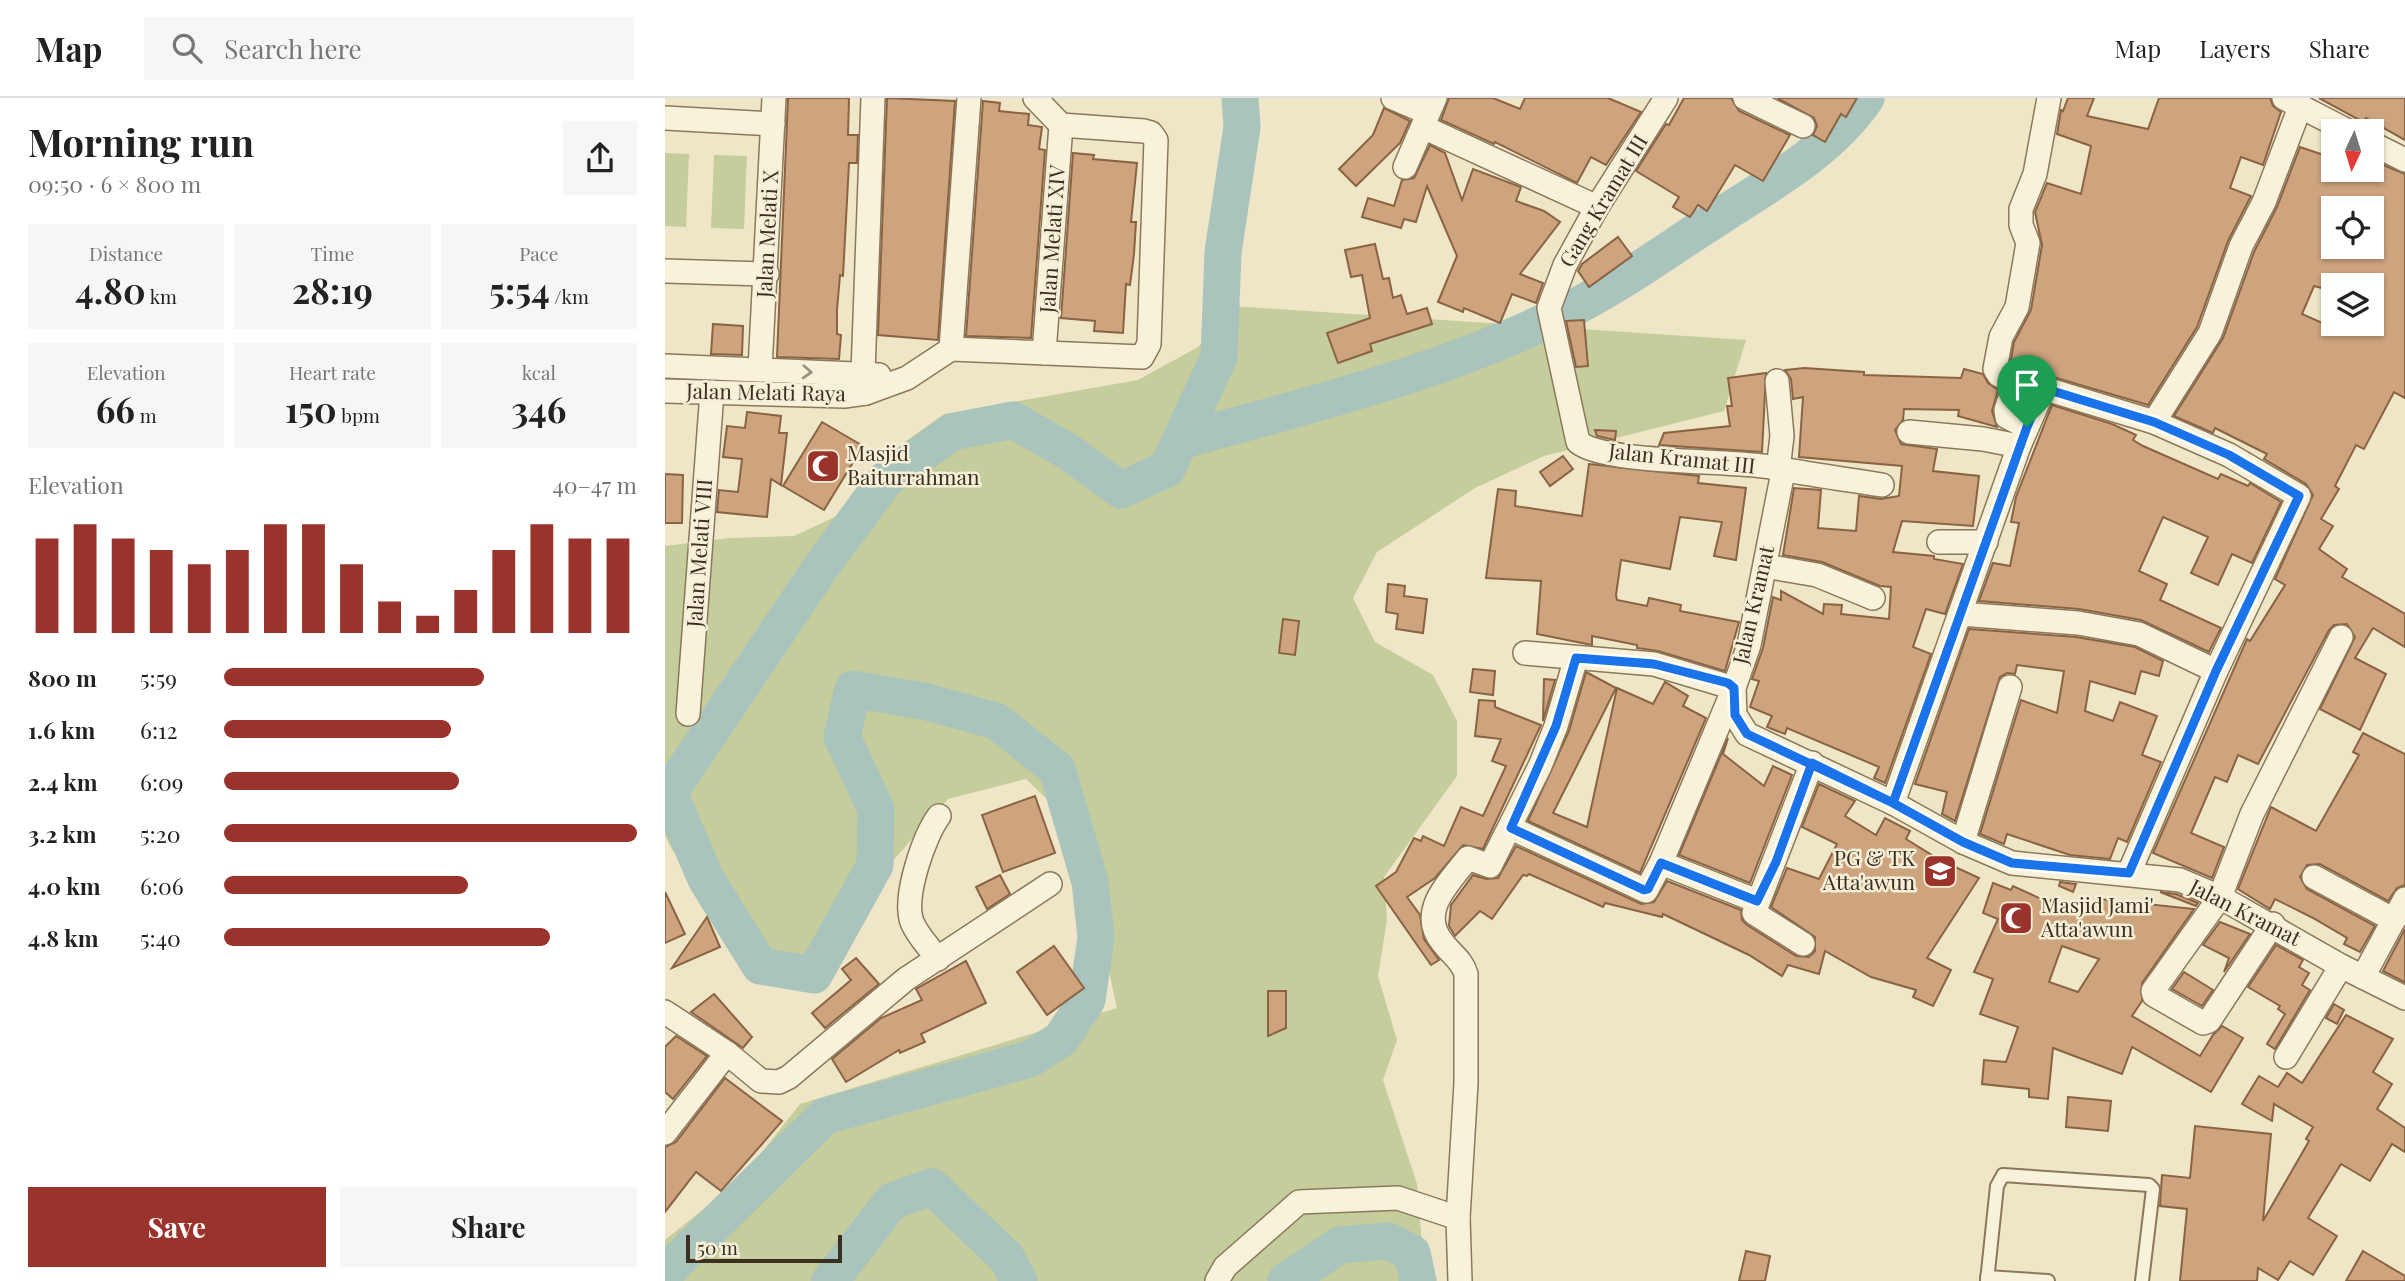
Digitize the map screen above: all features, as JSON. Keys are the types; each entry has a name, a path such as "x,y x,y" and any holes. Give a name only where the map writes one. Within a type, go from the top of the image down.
{"street":[{"name":"Jalan Melati X","path":"760,369 774,98"},
{"path":"865,383 873,98"},
{"path":"969,98 951,349 1133,358 1146,354 1149,344 1156,141 1151,133 1144,131 1061,125 1035,98"},
{"path":"1393,98 1429,113 1597,207"},
{"name":"Gang Kramat III","path":"1549,308 1565,265 1597,207 1666,98"},
{"path":"1745,98 1803,126"},
{"path":"2023,437 2007,417 2006,410 2015,383 1999,375 1995,369 2001,337 2017,307 2028,243 2021,225 2021,209 2032,186 2049,98"},
{"path":"2154,422 2210,333 2241,246 2264,202 2292,103 2324,119"},
{"path":"1405,167 1429,113"},
{"path":"665,118 773,124"},
{"name":"Jalan Melati XIV","path":"1044,353 1061,125"},
{"path":"2384,150 2405,160"},
{"path":"665,271 767,274"},
{"name":"Jalan Kramat III","path":"1549,308 1578,442 1584,446 1882,485"},
{"name":"Jalan Melati Raya","path":"665,366 760,369 865,383 907,378 951,349"},
{"name":"Jalan Kramat","path":"1777,381 1781,436 1778,470 1782,477 1749,645 1734,688 1735,715 1747,734 1893,803 1963,842 2012,863 2180,880 2220,897 2341,966 2405,998"},
{"name":"Jalan Melati Raya","path":"665,391 844,396 865,383"},
{"path":"1893,803 2023,437 2042,391 2154,422 2229,455 2299,496 2216,671 2129,873"},
{"name":"Jalan Melati VIII","path":"688,714 712,392"},
{"path":"1909,432 1983,439 2023,437"},
{"path":"1940,542 1986,542"},
{"path":"1765,566 1817,575 1873,598"},
{"path":"1960,614 2078,623 2139,634 2216,671"},
{"path":"2273,925 2209,1021 2203,1023 2154,995 2160,980 2220,897 2252,814 2341,637"},
{"path":"1511,828 1644,890 1648,889 1734,688 1654,664 1525,653"},
{"path":"1459,1281 1458,1218 1466,1083 1466,974 1463,965 1433,931 1431,916 1446,887 1468,858 1489,867 1511,828 1556,726 1576,658"},
{"path":"1963,842 2010,687"},
{"path":"1803,944 1755,915 1757,901 1776,862 1812,763"},
{"path":"938,958 913,926 910,905 928,831 939,816"},
{"path":"1661,863 1757,901"},
{"path":"2314,877 2394,920"},
{"path":"665,1012 727,1053 761,1081 779,1082 789,1077 906,979 1051,884"},
{"path":"2363,978 2405,898"},
{"path":"2286,1057 2341,966"},
{"path":"665,1133 727,1053"},
{"path":"1217,1281 1225,1268 1299,1202 1398,1198 1458,1218"}],"lane":[{"path":"2048,1281 1987,1279 1997,1186 2003,1175 2149,1185 2153,1189 2142,1281"}],"green space":[{"path":"665,153 689,154 686,227 665,226"},
{"path":"714,155 747,156 744,229 711,228"},
{"path":"1232,306 1746,340 1724,411 1544,456 1475,488 1377,552 1353,598 1375,642 1433,675 1457,721 1457,776 1384,877 1387,920 1378,976 1397,1040 1383,1080 1417,1184 1425,1281 665,1281 665,1240 741,1179 800,1104 1117,1008 1077,828 1026,779 948,799 788,978 672,850 665,835 665,546 730,538 794,536 856,507 902,444 944,414 1138,380 1198,347"}],"building":[{"path":"788,98 849,98 848,135 858,135 857,163 849,163 843,276 840,275 837,310 837,334 841,335 839,359 777,357"},
{"path":"887,98 955,101 938,340 878,335"},
{"path":"1449,98 1493,98 1520,109 1525,98 1608,98 1641,112 1606,165 1591,157 1577,183 1495,142 1494,144 1441,120"},
{"path":"1684,98 1731,98 1739,111 1790,135 1763,181 1735,165 1707,211 1698,205 1690,217 1673,207 1679,197 1636,171 1666,124 1669,125"},
{"path":"1777,98 1857,98 1846,117 1841,114 1825,142 1813,135 1817,126 1814,118"},
{"path":"2068,98 2094,98 2087,116 2148,129 2159,98 2270,98 2273,106 2281,112 2263,165 2241,157 2230,188 2251,196 2228,241 2197,327 2148,405 2050,376 2035,380 2010,365 2014,342 2031,310 2042,245 2035,212 2047,183 2081,194 2091,146 2057,134 2061,110 2063,111"},
{"path":"2319,98 2405,98 2405,140 2384,128 2384,119 2358,119"},
{"path":"983,101 1000,103 999,111 1029,114 1028,125 1042,127 1039,149 1045,150 1031,338 966,336"},
{"path":"1384,108 1410,121 1400,143 1356,186 1339,169 1373,135"},
{"path":"1430,145 1445,153 1462,200 1473,169 1521,187 1516,201 1544,211 1560,222 1520,274 1543,283 1536,303 1512,294 1500,323 1464,308 1463,312 1438,302 1457,256 1427,186 1416,222 1404,219 1401,228 1362,217 1368,198 1394,206 1402,180 1414,178"},
{"path":"2300,147 2321,154 2321,182 2384,182 2384,165 2405,174 2405,398 2394,392 2364,449 2356,445 2335,486 2339,489 2321,519 2333,526 2319,549 2347,569 2342,577 2405,614 2405,647 2373,628 2355,658 2386,674 2360,730 2320,709 2355,637 2347,624 2334,625 2329,630 2258,764 2238,755 2227,782 2215,777 2191,833 2224,847 2212,878 2153,853 2247,639 2250,641 2285,585 2275,579 2313,495 2306,484 2264,459 2267,454 2215,428 2213,433 2174,416 2223,338 2254,252 2277,207"},
{"path":"1073,153 1094,155 1093,159 1137,163 1131,222 1136,222 1134,254 1130,285 1126,284 1123,333 1094,331 1095,321 1061,318"},
{"path":"1618,237 1632,256 1589,287 1578,271 1582,264"},
{"path":"1375,244 1383,279 1389,278 1393,298 1401,295 1407,314 1427,308 1432,324 1370,344 1372,351 1338,363 1327,333 1370,318 1362,275 1351,277 1345,250"},
{"path":"1584,320 1588,366 1576,367 1566,321"},
{"path":"713,324 743,326 742,355 711,354"},
{"path":"1804,368 1864,372 1864,375 1961,378 1964,369 1983,374 1988,383 1998,390 1992,411 1997,427 1958,416 1959,410 1904,409 1903,420 1895,430 1901,444 1937,449 1933,471 1979,476 1973,526 1902,521 1893,552 1934,556 1934,559 1963,564 1945,614 1926,609 1913,647 1931,654 1885,783 1874,778 1879,767 1787,728 1785,734 1767,727 1772,716 1750,707 1759,681 1752,679 1763,648 1773,597 1781,600 1781,591 1823,614 1824,604 1842,605 1841,614 1889,619 1891,587 1880,586 1822,562 1783,555 1794,488 1821,490 1818,528 1856,531 1859,496 1881,499 1899,496 1902,466 1799,457 1803,397 1793,399 1791,379 1785,370"},
{"path":"1766,373 1762,452 1659,445 1664,433 1730,426 1727,406 1732,406 1728,378"},
{"path":"2052,405 2112,424 2136,435 2133,440 2143,446 2218,479 2221,474 2248,486 2250,483 2281,502 2252,563 2232,554 2218,585 2191,573 2208,537 2163,517 2139,571 2167,584 2160,600 2221,628 2209,652 2141,620 2079,609 1979,601 1993,563 2010,566 2019,523 2011,522 2016,497"},
{"path":"747,412 781,416 779,433 787,433 781,485 771,479 767,517 717,512 719,490 738,492 742,459 723,457 727,426 745,428"},
{"name":"Masjid Baiturrahman","path":"822,422 863,446 824,510 783,486"},
{"path":"1595,430 1616,431 1615,440 1597,436"},
{"path":"1563,456 1573,469 1550,486 1540,472"},
{"path":"1589,464 1699,476 1698,483 1746,488 1736,560 1714,556 1722,522 1680,517 1670,569 1621,560 1616,595 1617,600 1647,606 1649,598 1681,605 1680,611 1739,622 1725,671 1658,651 1637,648 1637,645 1592,636 1592,645 1537,634 1541,581 1486,578 1498,489 1516,491 1515,506 1582,516"},
{"path":"665,474 683,475 682,523 665,523"},
{"path":"1388,584 1405,586 1404,596 1427,599 1423,633 1396,629 1398,614 1386,612"},
{"path":"1283,619 1299,621 1295,655 1279,653"},
{"path":"1969,629 2076,637 2135,647 2163,661 2159,676 2141,671 2135,694 2090,681 2085,711 2113,721 2120,702 2157,716 2142,755 2161,762 2127,842 2118,838 2110,859 2070,855 2007,834 2004,844 1980,834 2021,700 2057,713 2064,671 2017,665 2015,674 2007,673 2000,677 1955,821 1942,814 1947,792 1915,784"},
{"path":"1473,669 1495,671 1493,695 1470,692"},
{"path":"1586,672 1616,688 1553,813 1587,827 1617,688 1653,704 1665,682 1688,696 1683,706 1706,718 1640,873 1528,821 1569,731"},
{"path":"1544,679 1555,680 1543,721"},
{"path":"1479,700 1495,701 1495,707 1541,725 1483,849 1463,845 1435,878 1407,897 1420,915 1424,939 1439,960 1431,965 1376,886 1396,872 1414,838 1421,841 1423,836 1444,846 1461,807 1483,816 1506,766 1492,761 1501,739 1475,736"},
{"path":"2363,733 2405,754 2405,885 2397,888 2388,901 2320,864 2307,865 2300,877 2307,889 2375,926 2360,952 2344,944 2347,938 2313,918 2275,899 2270,909 2238,889 2271,807 2316,831 2359,755 2353,752"},
{"path":"1728,738 1723,754 1764,786 1773,766 1792,775 1750,883 1679,855"},
{"path":"1819,784 1855,801 1845,816 1876,835 1885,818 1910,831 1906,839 1940,860 1979,878 1927,958 1951,970 1933,1006 1913,997 1916,990 1871,977 1825,951 1819,974 1788,965 1782,976 1749,955 1663,914 1662,917 1605,903 1603,907 1529,874 1523,875 1492,919 1480,911 1455,936 1449,926 1451,905 1473,875 1486,879 1498,878 1516,846 1641,904 1654,902 1667,881 1741,910 1742,920 1747,925 1796,956 1809,957 1815,951 1815,937 1771,907 1787,868 1819,879 1837,844 1802,827"},
{"path":"1035,796 1055,853 1003,872 982,815"},
{"path":"1000,875 1010,894 987,909 976,887"},
{"path":"2060,882 2076,884 2073,892 2059,886"},
{"path":"1993,883 2011,890 2013,886 2050,903 2051,900 2085,912 2086,903 2100,904 2100,899 2194,909 2142,983 2142,1001 2132,1016 2200,1056 2222,1026 2243,1038 2211,1092 2132,1047 2122,1074 2053,1048 2048,1099 2029,1097 2029,1089 1982,1084 1984,1060 2006,1062 2018,1027 1980,1014 1993,979 1974,972 1998,919 1983,913","holes":["2062,946 2099,959 2078,992 2049,982"]},
{"path":"665,892 685,934 665,943"},
{"path":"2160,892 2176,894 2198,903 2196,906"},
{"path":"707,917 720,947 672,968"},
{"path":"2220,922 2250,934 2224,972 2229,958 2203,945"},
{"path":"2405,929 2405,979 2404,982 2383,971"},
{"path":"2276,945 2303,960 2299,967 2309,973 2302,985 2310,990 2275,1049 2267,1044 2285,1014 2278,1009 2280,1006 2248,987"},
{"path":"1054,946 1084,988 1047,1015 1017,972"},
{"path":"856,958 879,984 825,1028 812,1013 851,980 842,969"},
{"path":"966,961 986,1003 921,1034 925,1042 900,1053 899,1050 846,1082 832,1059 881,1018 922,1000 916,989"},
{"path":"2184,972 2213,990 2202,1006 2172,989"},
{"path":"1268,991 1286,991 1286,1028 1268,1036"},
{"path":"714,994 752,1037 743,1048 691,1012"},
{"path":"2334,1004 2344,1010 2337,1024 2326,1018"},
{"path":"2346,1015 2393,1039 2373,1072 2392,1084 2377,1109 2405,1128 2405,1152 2392,1144 2370,1181 2341,1164 2308,1218 2337,1236 2313,1275 2290,1261 2278,1280 2258,1268 2257,1281 2180,1281 2187,1209 2160,1206 2162,1175 2190,1178 2195,1126 2271,1134 2263,1221 2309,1141 2306,1139 2313,1127 2274,1104 2272,1121 2242,1104 2259,1076 2278,1087 2287,1073 2302,1083"},
{"path":"676,1036 707,1056 673,1099 665,1092 665,1047"},
{"path":"725,1078 782,1121 721,1191 696,1172 665,1212 665,1147 676,1142"},
{"path":"2068,1097 2111,1101 2108,1131 2066,1127"},
{"path":"1746,1251 1770,1256 1765,1281 1739,1281"},
{"path":"2363,1251 2405,1276 2405,1281 2346,1281"}],"waterway":[{"path":"665,1273 825,1116 1030,1059 1061,1039 1087,1000 1096,937 1090,882 1057,769 996,721 927,702 853,689 842,737 876,809 875,865 814,975 760,966 706,879 669,793 821,567 886,479 952,432 1013,420 1067,451 1121,490 1167,469 1219,357 1223,252 1242,127 1240,98"},
{"path":"1180,441 1329,400 1428,369 1477,351 1571,309 1628,277 1799,164 1836,134 1866,98"},
{"path":"830,1281 892,1201 932,1187 1006,1257 1019,1281"},
{"path":"1286,1281 1340,1245 1388,1241 1412,1253 1418,1281"}],"place":[{"name":"Masjid Baiturrahman","path":"823,466"},
{"name":"PG & TK Atta'awun","path":"1940,871"},
{"name":"Masjid Jami' Atta'awun","path":"2016,918"}],"route":[{"path":"2027,427 1898,796 1893,803 1812,763 1776,862 1757,901 1661,863 1646,891 1511,828 1556,726 1576,658 1654,664 1728,683 1734,688 1735,715 1747,734 1812,763 1893,803 1963,842 2012,863 2129,873 2216,671 2299,496 2229,455 2154,422 2087,404 2046,389 2042,391 2027,427"}]}
